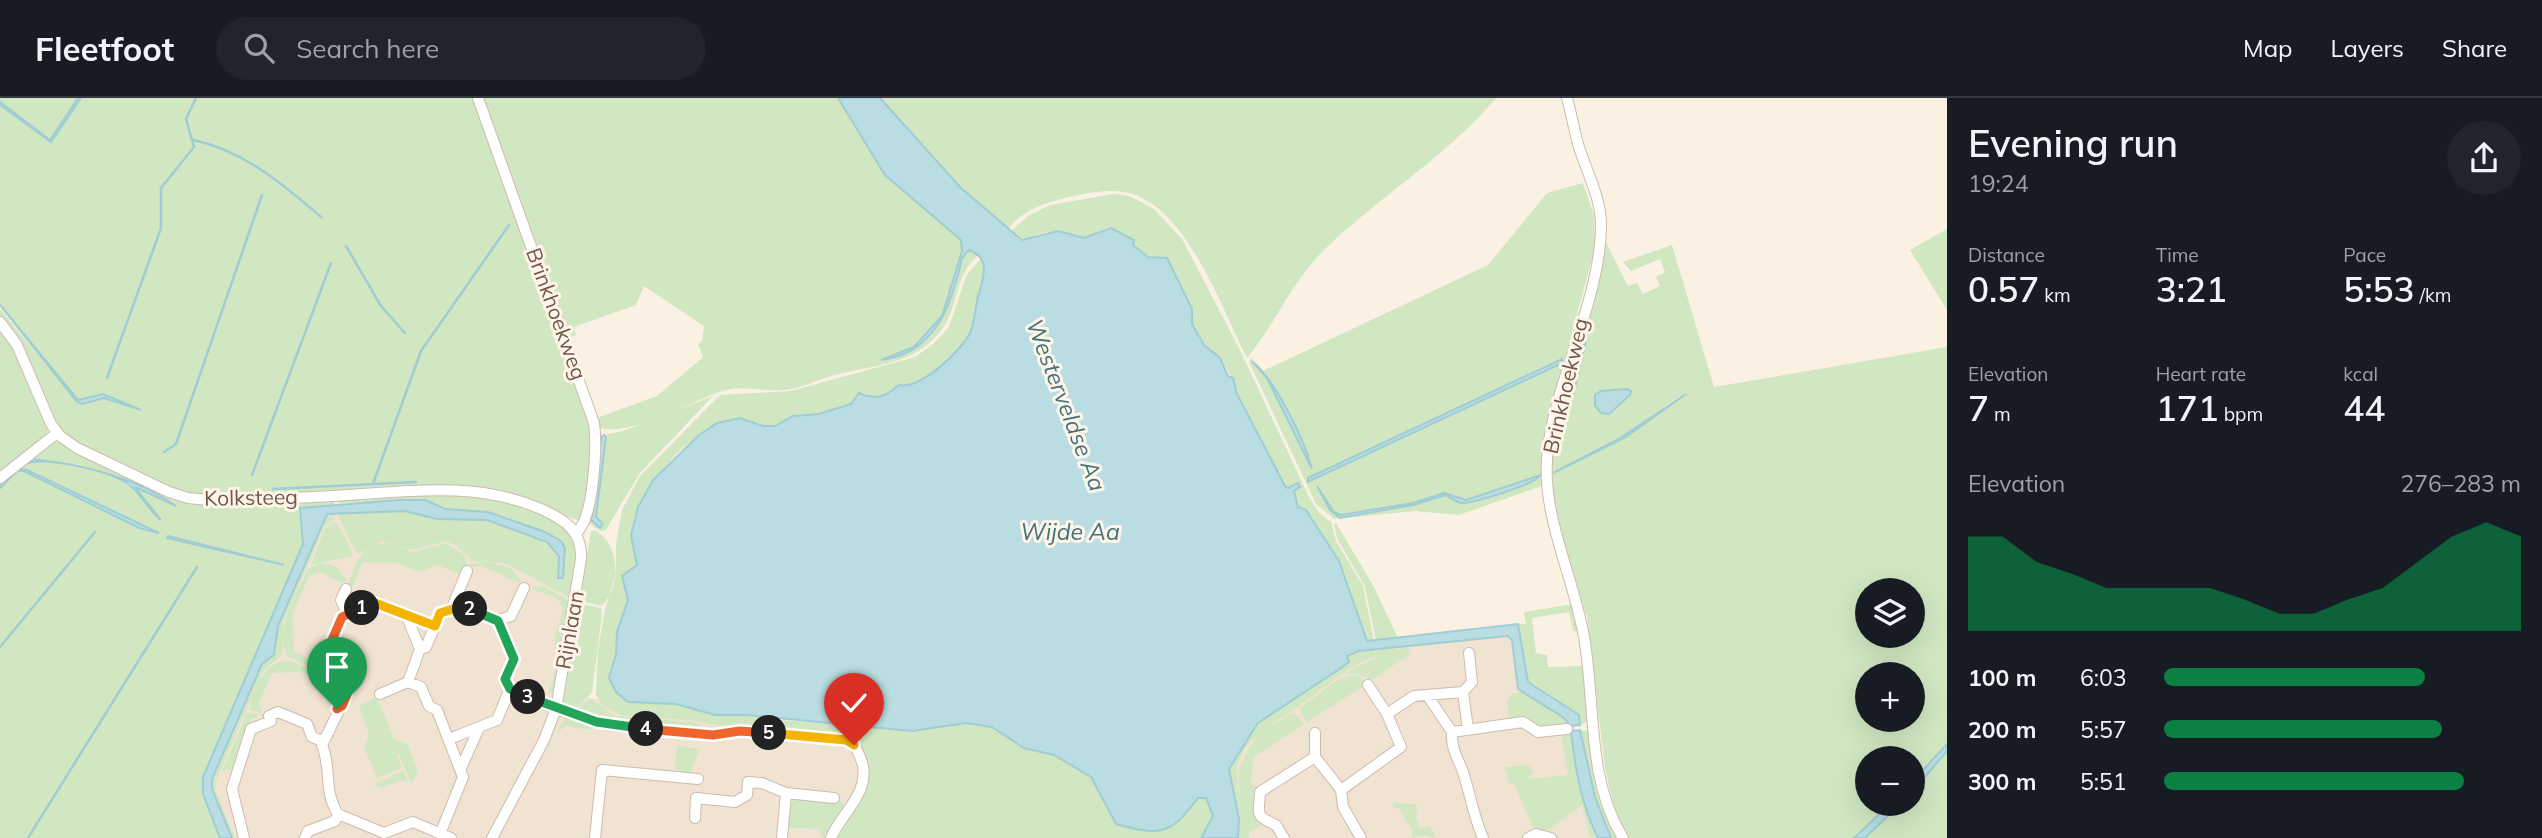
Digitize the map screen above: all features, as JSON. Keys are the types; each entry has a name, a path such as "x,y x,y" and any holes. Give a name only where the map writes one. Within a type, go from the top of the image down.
{"street":[{"name":"Brinkhoekweg","path":"478,98 594,423 595,448 586,521 576,533"},
{"name":"Brinkhoekweg","path":"1567,98 1578,144 1600,208 1601,227 1593,275 1548,443 1548,487 1553,526 1585,639 1598,769 1609,809 1623,838"},
{"path":"0,322 16,345 57,433 0,478"},
{"name":"Kolksteeg","path":"57,433 89,454 188,498 221,501 465,490 515,499 564,520 576,533"},
{"name":"Rijnlaan","path":"492,838 547,733 556,709 581,559 576,533"},
{"path":"452,610 467,571"},
{"path":"498,621 511,616 524,588"},
{"path":"346,589 341,600 347,614"},
{"path":"380,694 408,682 421,687 429,706 437,710 463,777 446,836 413,822 384,833 370,833 338,814 326,786 329,762 323,741 347,694 329,647 342,617 375,603 435,626"},
{"path":"420,649 426,647 440,613 463,606 498,621 514,659 505,679 510,689 556,709 607,725 713,735 749,731 850,742 860,756 863,781 831,838"},
{"path":"407,617 420,649 408,682"},
{"path":"1468,729 1464,692 1472,682 1469,653"},
{"path":"1341,790 1398,752 1400,742 1389,724 1387,714 1368,685"},
{"path":"449,739 497,720 510,689"},
{"path":"1387,714 1414,696 1464,692"},
{"path":"1427,695 1452,732 1451,746 1462,770 1473,816 1483,838"},
{"path":"244,838 232,789 251,729 271,721 269,716 278,712 307,724 313,737 323,741"},
{"path":"1452,732 1523,722 1538,732 1567,729"},
{"path":"461,768 479,727"},
{"path":"1315,733 1315,757 1341,790 1343,807 1361,838"},
{"path":"1284,838 1276,825 1264,822 1259,815 1260,792 1315,757"},
{"path":"595,838 602,770 698,779"},
{"path":"695,818 696,799 735,802 747,795 748,782 762,783 786,793 834,798"},
{"path":"782,838 786,793"},
{"path":"305,838 307,831 335,821 338,814"},
{"path":"1528,838 1536,834 1551,838"}],"shaded area":[{"path":"408,511 568,594 553,692 678,712 879,734 853,838 232,838 212,789 262,664 274,655 278,626 325,517 335,512"},
{"path":"1515,631 1574,720 1577,743 1603,838 1230,838 1223,751 1355,648"}],"green space":[{"path":"0,98 78,98 50,140 0,102"},
{"path":"81,98 474,98 591,425 593,445 585,514 580,521 501,493 221,499 182,494 78,446 58,428 0,318 0,309 77,402 104,398 141,409 103,394 78,400 0,305 0,105 51,142"},
{"path":"481,98 838,98 885,175 961,239 962,251 942,316 914,347 882,360 903,354 919,345 931,335 940,322 964,255 969,250 979,255 963,276 945,325 936,337 913,354 890,363 831,376 791,389 726,390 640,424 622,429 607,429 596,425 594,419 657,396 703,357 698,344 702,341 704,326 644,286 636,305 574,327 576,336 567,337"},
{"path":"880,98 1496,98 1457,138 1349,227 1315,259 1247,358 1202,265 1171,221 1153,204 1126,192 1088,193 1038,207 1021,216 1008,229 961,188"},
{"path":"1583,183 1594,215 1595,247 1543,444 1541,475 1466,500 1444,493 1413,503 1341,515 1334,512 1317,486 1330,510 1340,518 1413,505 1446,495 1455,501 1467,502 1541,478 1542,486 1459,515 1415,511 1334,519 1316,504 1249,362 1251,358 1267,378 1312,469 1299,437 1267,376 1263,371 1488,265 1547,193","holes":["1560,359 1562,363 1310,482 1308,478"]},
{"path":"1113,194 1130,196 1154,209 1182,239 1240,350 1309,497 1320,514 1331,522 1336,541 1363,586 1374,641 1366,640 1344,571 1306,510 1298,507 1294,490 1298,483 1288,488 1285,486 1237,394 1234,381 1220,358 1204,345 1192,324 1193,312 1168,260 1145,255 1111,228 1085,238 1045,232 1025,240 1012,230 1028,216 1050,205"},
{"path":"1947,229 1947,310 1910,250"},
{"path":"1605,240 1628,286 1637,283 1643,294 1660,286 1656,277 1665,272 1660,259 1631,271 1623,262 1672,245 1714,387 1947,347 1947,744 1925,768 1925,746 1855,746 1855,816 1877,816 1854,838 1629,838 1614,807 1605,768 1587,617 1563,548 1551,494 1551,443","holes":["1627,389 1630,395 1615,409 1599,411 1594,399 1601,391","1680,396 1685,396 1626,437 1553,473 1617,440"]},
{"path":"981,258 983,273 978,306 966,340 950,358 918,382 899,386 879,398 862,393 856,395 851,404 820,414 793,416 777,425 764,426 741,419 721,423 704,432 672,459 646,493 632,526 638,563 634,570 623,575 628,600 617,632 616,654 609,678 616,692 628,702 676,704 715,715 747,715 765,719 850,725 979,715 1196,797 1235,792 1229,771 1233,756 1244,740 1278,709 1349,661 1348,656 1359,651 1375,650 1375,656 1345,672 1266,729 1294,712 1304,724 1253,758 1251,785 1257,786 1256,817 1262,825 1249,832 1249,838 833,838 866,784 858,747 686,720 621,715 604,707 596,695 598,649 616,572 616,543 622,510 640,476 720,395 791,391 915,357 933,344 949,327 966,276","holes":["1261,733 1249,748 1238,770 1240,795 1237,778 1238,763 1252,740"]},
{"path":"0,326 7,335 48,430 47,435 0,475"},
{"path":"713,396 639,474 606,530 601,531 588,523 599,436 623,431","holes":["606,436 596,517 602,523 600,528 591,520"]},
{"path":"52,442 63,443 170,495 334,499 335,504 300,508 303,544 204,773 203,794 220,838 0,838 0,488 17,471 24,471 139,528 159,533 22,468 17,468 0,484 0,480","holes":["36,459 52,462 36,462 27,463","102,472 115,475 176,506 134,487 161,519 128,483","168,536 284,566 167,538"]},
{"path":"456,492 506,501 542,512 569,531 576,544 578,557 570,598 505,563 473,561 457,546 446,541 411,550 382,541 357,554 339,518 339,512 408,511 437,519 487,520 524,532 555,548 560,560 558,578 566,559 545,532 499,515 445,509 425,500 338,503 338,499"},
{"path":"335,512 334,519 324,527 283,623 282,655 263,671 216,781 216,792 235,838 232,838 212,789 212,779 262,664 274,655 278,626 325,517"},
{"path":"335,522 347,540 353,556 311,565 325,528"},
{"path":"1336,523 1374,587 1398,638 1376,641 1365,587 1337,538"},
{"path":"594,530 603,536 609,545 615,565 613,588 602,606 579,601 591,532"},
{"path":"389,543 413,552 446,543 464,555 468,566 463,576 438,565 419,572 397,563 363,562 352,588 347,586 360,556 371,547"},
{"path":"485,561 511,568 524,585 481,566 471,567 468,571 471,564"},
{"path":"321,563 336,566 346,579 344,584 320,572 309,576 293,613 294,652 323,665 329,662 330,666 321,671 288,657 283,636 288,613 308,569"},
{"path":"543,586 570,601 553,693 548,694 556,668 555,636 563,609 557,598 530,588"},
{"path":"578,603 601,608 602,614 592,693 572,711 563,706 561,700"},
{"path":"1574,604 1578,633 1573,630 1569,612 1532,618 1536,653 1547,655 1548,667 1585,666 1589,721 1580,725 1581,721 1528,682 1518,624 1526,624 1524,612"},
{"path":"1410,648 1410,654 1369,682 1367,679 1377,650"},
{"path":"1375,658 1366,677 1344,674"},
{"path":"288,660 320,673 318,680 300,672 272,673 259,703 262,712 250,710 256,685 266,671"},
{"path":"1347,676 1358,676 1368,683 1306,723 1300,708 1334,682"},
{"path":"1521,692 1564,718 1570,726 1539,730 1509,721 1507,701 1513,693"},
{"path":"374,698 378,700 394,739 408,745 418,772 411,783 399,754 397,755 402,768 377,778 364,747 369,735 359,706"},
{"path":"592,699 615,716 692,722 701,725 702,731 603,721 575,712 583,703"},
{"path":"247,713 263,714 265,720 260,715 250,720 252,725 237,755 236,768 222,771"},
{"path":"564,719 577,719 597,726 589,730 565,726 556,734"},
{"path":"1590,728 1604,798 1616,838 1611,838 1604,826 1590,786 1580,730 1586,731"},
{"path":"1571,731 1577,775 1598,838 1590,837 1582,805 1548,830 1534,830 1514,783 1509,784 1504,767 1531,765 1533,774 1529,775 1529,779 1568,775 1561,733"},
{"path":"677,745 700,749 690,774 685,776 685,771 675,770"},
{"path":"1947,751 1947,838 1865,838 1888,816 1925,816 1925,777"},
{"path":"403,771 408,783 402,780 382,788 374,784"},
{"path":"793,797 840,801 847,806 828,838 823,838 819,829 786,828"},
{"path":"1393,802 1417,805 1416,818 1420,828 1430,826 1436,838 1425,835 1412,838 1413,831 1399,809 1392,806"}],"water":[{"path":"78,98 81,98 51,142 0,105 0,102 50,140"},
{"name":"Wijde Aa","path":"838,98 880,98 961,188 1022,240 1058,231 1084,238 1111,228 1134,240 1133,245 1148,257 1167,258 1192,309 1192,324 1204,345 1220,358 1228,376 1233,378 1237,394 1285,486 1288,488 1298,483 1300,487 1294,491 1298,507 1306,510 1339,561 1367,641 1518,624 1528,682 1579,715 1580,725 1570,726 1564,718 1518,689 1512,640 1508,636 1359,651 1347,656 1349,662 1341,668 1258,723 1229,769 1239,819 1238,838 1201,838 1213,816 1206,798 1198,798 1181,818 1165,829 1145,831 1116,824 1091,777 1054,755 1024,748 992,727 966,723 912,731 747,715 715,715 676,704 628,702 616,692 609,678 616,654 617,632 628,600 622,576 637,565 631,535 638,507 653,480 698,436 717,423 740,418 763,426 775,426 793,416 819,414 851,404 859,393 875,397 889,393 899,385 918,382 939,368 958,349 971,329 984,265 977,254 969,250 962,258 946,309 938,324 928,337 915,348 900,356 881,360 914,347 942,316 962,251 961,240 885,175"},
{"path":"0,305 78,400 103,394 141,410 104,398 82,404 77,402"},
{"path":"1588,332 1573,396 1571,397 1586,333"},
{"path":"1562,359 1562,363 1308,482 1308,478"},
{"path":"1267,378 1288,410 1312,469"},
{"path":"1601,391 1631,391 1630,395 1609,414 1601,413 1595,406 1595,395"},
{"path":"1686,394 1626,437 1553,473 1617,440"},
{"path":"601,437 606,437 596,517 603,524 600,528 591,520"},
{"path":"30,459 68,464 88,468 125,479 176,506 135,487 161,520 133,488 119,479 94,470 63,464 27,463"},
{"path":"17,468 27,470 159,533 139,528 24,471 17,471 0,488 0,484"},
{"path":"1541,475 1517,488 1468,502 1461,503 1446,495 1413,505 1340,518 1330,510 1317,486 1334,512 1341,515 1413,503 1444,493 1466,500"},
{"path":"425,500 445,509 488,512 545,532 561,541 565,548 563,578 558,578 559,556 547,542 487,520 437,519 405,511 327,514 278,626 274,655 262,664 212,779 212,789 232,838 220,838 203,794 203,777 303,544 300,508"},
{"path":"168,536 284,565 167,538"},
{"path":"1580,730 1595,797 1611,838 1598,838 1583,799 1571,731"},
{"path":"1947,744 1947,751 1925,777 1925,768"},
{"path":"1877,816 1888,816 1865,838 1854,838"}],"waterway":[{"path":"107,378 161,228 161,188 194,147 186,119 196,98"},
{"path":"193,140 246,160 321,217"},
{"path":"164,452 176,444 262,195"},
{"path":"373,484 421,351 509,225"},
{"path":"346,246 381,306 405,333"},
{"path":"252,475 331,263"},
{"path":"273,489 416,482"},
{"path":"0,647 95,532"},
{"path":"28,838 197,567"}],"route":[{"path":"337,709 342,706 347,694 329,647 342,617 375,603 435,626 440,613 463,606 498,621 514,659 505,679 510,689 556,709 607,725 713,735 749,731 846,740 854,745"}],"water label":[{"name":"Westerveldse Aa","path":"1066,405"}]}
